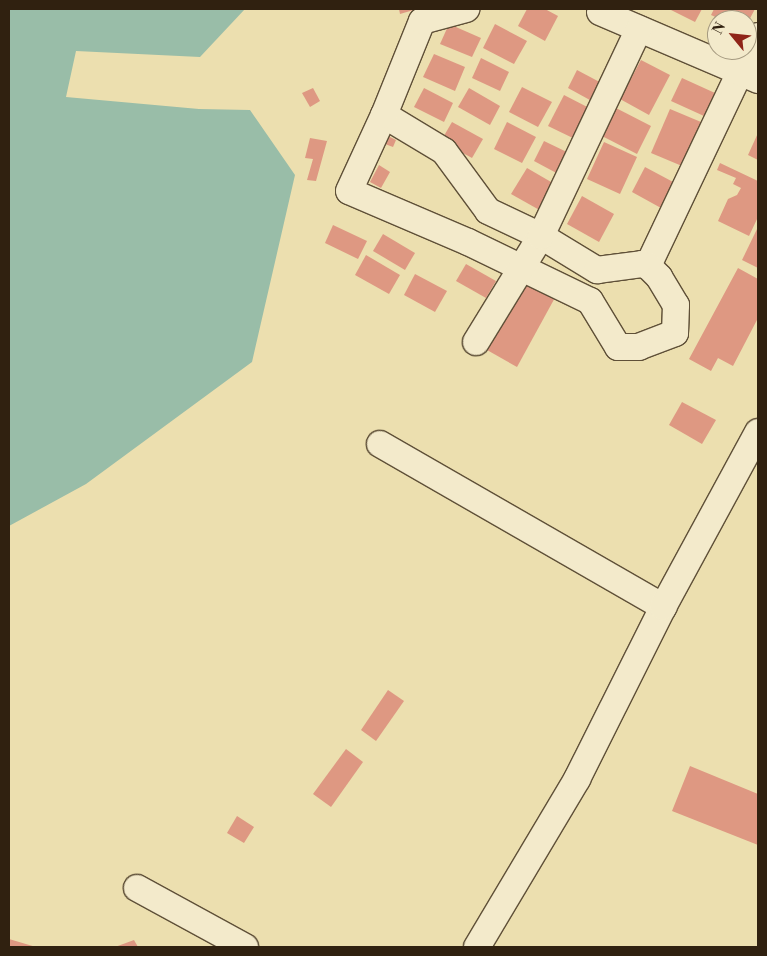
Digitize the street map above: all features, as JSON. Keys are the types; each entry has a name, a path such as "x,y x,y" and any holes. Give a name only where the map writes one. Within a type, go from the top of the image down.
{"street":[{"path":"384,115 444,151 488,211 541,236 597,270 642,264 648,266 660,277 676,305 675,333 638,347 618,347 590,301 468,242 349,191 384,115 422,21 466,9"},
{"path":"600,12 749,76"},
{"path":"476,342 541,236 639,29"},
{"path":"648,266 749,76 758,36"},
{"path":"468,242 488,211"},
{"path":"477,947 577,778 664,607 758,432"},
{"path":"380,444 664,607"},
{"path":"137,888 246,947"}],"shaded area":[{"path":"9,9 245,9 200,57 76,51 66,97 199,109 250,110 295,175 252,362 86,484 9,526"}],"building":[{"path":"399,9 417,9 400,14"},
{"path":"527,9 545,9 558,16 545,41 518,26"},
{"path":"669,9 702,9 695,22"},
{"path":"714,9 755,9 754,10"},
{"path":"449,24 481,38 472,57 440,44"},
{"path":"495,24 527,41 514,64 483,48"},
{"path":"434,54 465,67 455,91 423,77"},
{"path":"481,58 509,72 500,91 472,78"},
{"path":"641,60 670,75 649,115 620,99"},
{"path":"577,70 609,87 599,105 568,88"},
{"path":"682,78 715,93 704,116 671,101"},
{"path":"522,87 552,102 538,127 509,112"},
{"path":"313,88 320,101 310,107 302,93"},
{"path":"424,88 453,103 444,122 414,107"},
{"path":"469,88 500,106 490,125 458,107"},
{"path":"564,95 595,111 579,141 548,126"},
{"path":"616,108 651,126 637,154 602,136"},
{"path":"670,109 701,122 682,166 651,153"},
{"path":"452,122 483,139 472,158 441,141"},
{"path":"507,122 536,137 522,163 494,149"},
{"path":"758,133 758,160 748,155"},
{"path":"388,136 396,140 393,147 385,144"},
{"path":"310,138 327,141 316,181 307,180 313,159 305,158"},
{"path":"544,141 573,155 562,176 534,161"},
{"path":"604,142 637,157 620,194 587,179"},
{"path":"720,163 758,181 758,217 749,236 718,221 728,199 737,195 741,188 733,184 736,178 717,170"},
{"path":"379,165 390,172 381,188 370,182"},
{"path":"645,167 675,183 661,208 632,192"},
{"path":"527,168 558,186 543,212 511,194"},
{"path":"582,196 614,214 599,242 567,224"},
{"path":"333,225 367,241 358,259 325,243"},
{"path":"758,227 758,268 742,260"},
{"path":"383,234 415,253 405,270 373,251"},
{"path":"366,255 400,275 389,294 355,275"},
{"path":"466,264 496,281 486,298 456,281"},
{"path":"738,268 758,279 758,318 733,366 718,358 711,371 689,359"},
{"path":"415,274 447,291 435,312 404,295"},
{"path":"527,277 557,294 517,367 487,350"},
{"path":"682,402 716,420 702,444 669,425"},
{"path":"388,690 404,701 376,741 361,730"},
{"path":"346,749 363,762 331,807 313,794"},
{"path":"690,766 758,794 758,845 672,811"},
{"path":"237,816 254,827 244,843 227,833"},
{"path":"9,939 36,947 9,947"},
{"path":"134,940 138,947 115,947"}]}
